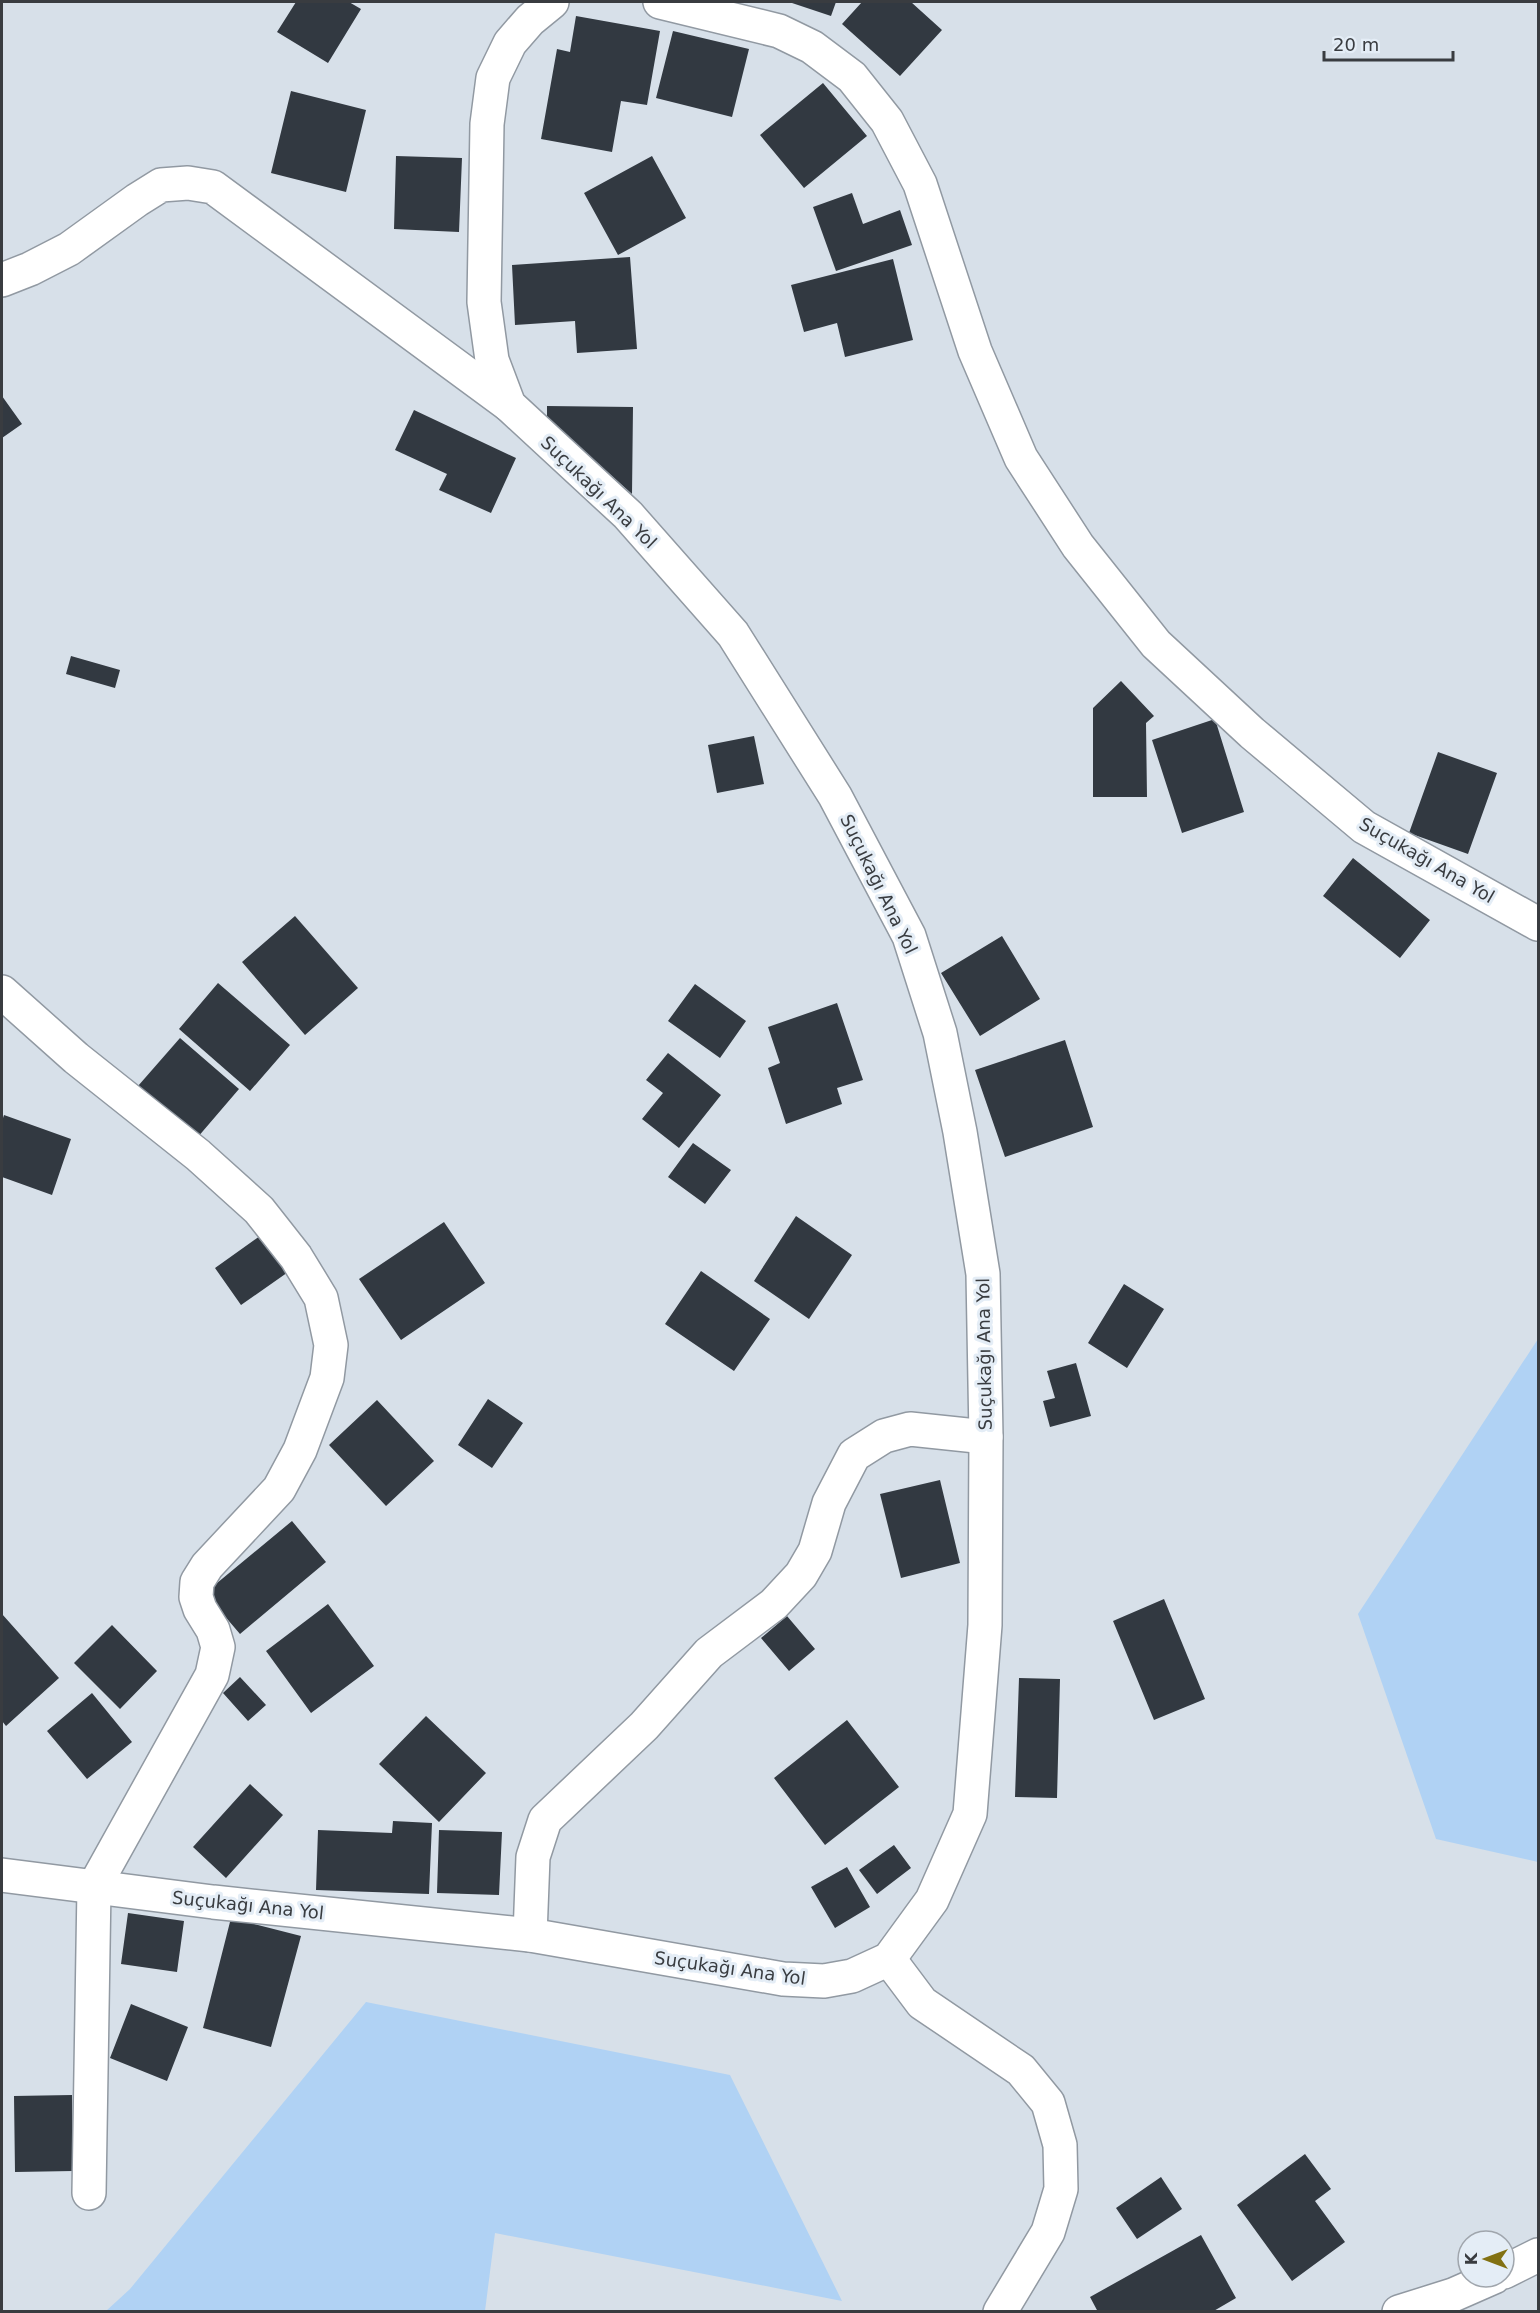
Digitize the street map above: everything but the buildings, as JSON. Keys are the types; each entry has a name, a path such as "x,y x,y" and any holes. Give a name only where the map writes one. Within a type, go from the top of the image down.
{"street":[{"name":"Suçukağı Ana Yol","path":"2,1875 213,1902 530,1935 783,1979 824,1981 852,1976 889,1959 932,1900 970,1814 985,1625 986,1437 983,1274 960,1132 940,1034 909,936 835,796 734,634 628,514 509,405 492,360 484,302 487,124 493,78 510,44 530,20 552,2"},
{"name":"Suçukağı Ana Yol","path":"660,2 779,31 812,48 852,77 887,121 920,184 975,351 1021,458 1078,546 1156,644 1252,733 1364,827 1539,924"},
{"path":"2,280 69,249 161,185 188,183 213,187 509,405"},
{"path":"2,992 76,1058 198,1155 259,1210 296,1257 321,1298 331,1345 327,1377 300,1450 279,1489 207,1566 197,1582 196,1597 200,1609 213,1630 218,1647 212,1675 94,1887 89,2193"},
{"path":"530,1935 533,1857 544,1820 644,1726 709,1653 774,1604 801,1575 815,1551 829,1503 854,1455 884,1436 909,1430 986,1437"},
{"path":"889,1959 922,2003 1021,2070 1048,2103 1060,2145 1061,2188 1048,2232 1000,2312"},
{"path":"1516,2266 1539,2255"},
{"path":"1399,2312 1467,2289"}],"shaded area":[{"path":"1538,1339 1538,1862 1436,1839 1358,1614"},
{"path":"366,2002 730,2075 842,2301 495,2233 485,2311 106,2311 130,2289"}]}
